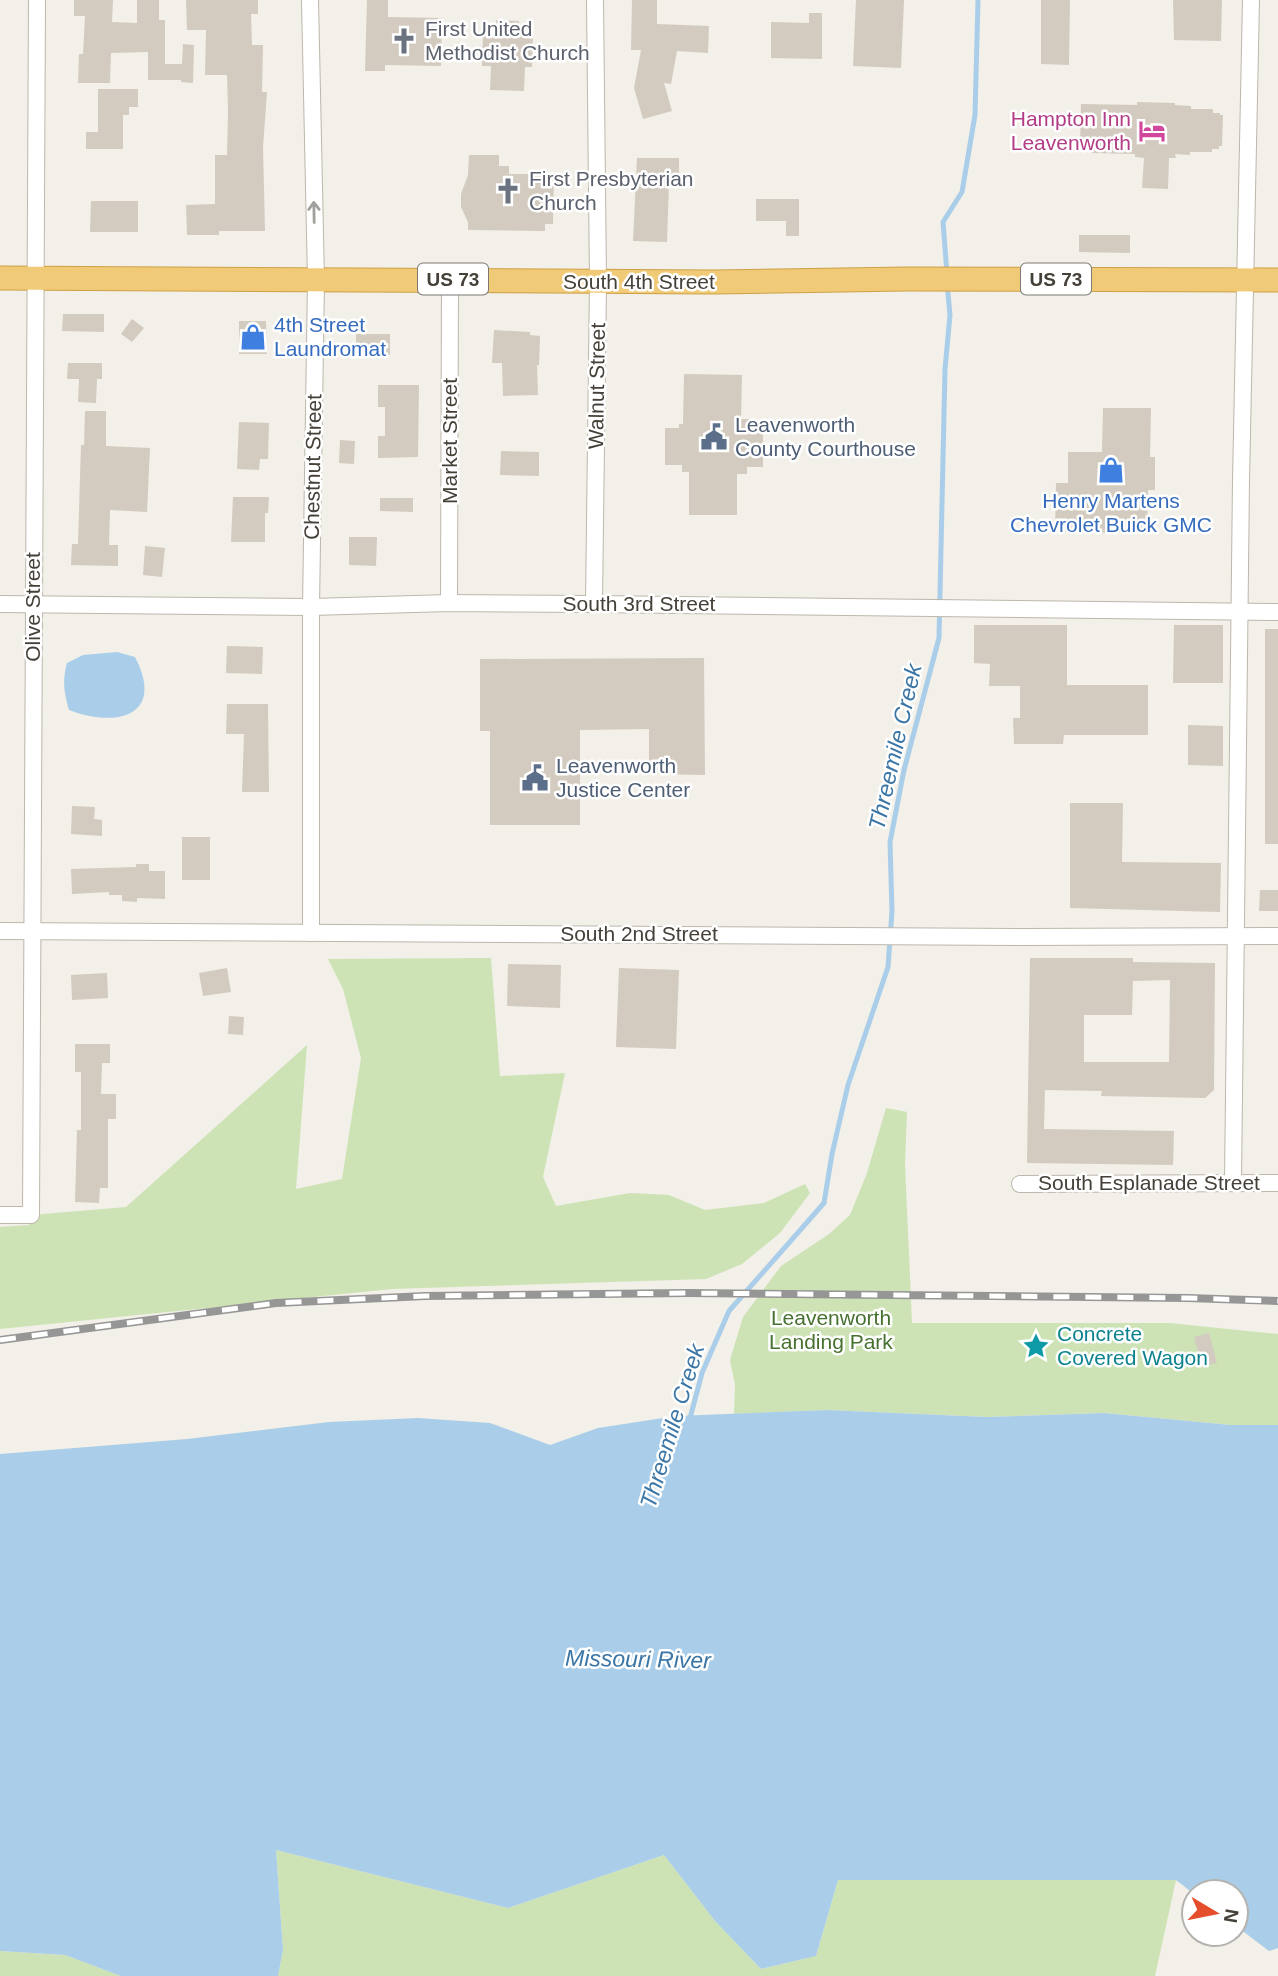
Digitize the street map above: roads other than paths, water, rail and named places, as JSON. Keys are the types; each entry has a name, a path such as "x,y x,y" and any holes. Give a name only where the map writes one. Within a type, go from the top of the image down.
{"highway":[{"name":"South 4th Street","path":"0,278 598,282 1278,280"}],"street":[{"name":"Olive Street","path":"0,1215 31,1215 37,0"},
{"name":"Chestnut Street","path":"310,0 316,280 311,607 311,933"},
{"name":"Walnut Street","path":"594,604 598,282 595,0"},
{"path":"1233,1182 1251,0"},
{"name":"Market Street","path":"449,604 450,279"},
{"name":"South 3rd Street","path":"0,604 311,607 594,604 1278,612"},
{"name":"South 2nd Street","path":"0,931 1278,936"},
{"name":"South Esplanade Street","path":"1020,1184 1278,1183"}],"water":[{"path":"117,652 135,657 143,677 144,693 140,705 131,713 118,717 103,718 69,710 64,686 67,663 83,655"},
{"name":"Missouri River","path":"827,1410 987,1417 1104,1413 1231,1425 1278,1425 1278,1948 1269,1951 1250,1937 1250,1878 1180,1878 1180,1883 1176,1880 838,1880 816,1956 761,1969 715,1921 664,1855 508,1908 276,1850 283,1950 278,1976 121,1976 65,1955 0,1951 0,1454 187,1439 329,1422 418,1418 490,1423 550,1445 598,1428 676,1416"}],"waterway":[{"name":"Threemile Creek","path":"947,274 943,222 962,192 975,115 978,0"},
{"name":"Threemile Creek","path":"689,1422 702,1373 729,1311 824,1203 848,1085 888,967 892,911 890,842 904,770 939,638 945,369 950,315 947,283"}],"railway":[{"path":"0,1340 276,1303 425,1296 687,1293 1278,1301"}],"place":[{"name":"First United Methodist Church","path":"404,41"},
{"name":"Hampton Inn Leavenworth","path":"1152,131"},
{"name":"First Presbyterian Church","path":"508,191"},
{"name":"4th Street Laundromat","path":"253,337"},
{"name":"Leavenworth County Courthouse","path":"714,437"},
{"name":"Henry Martens Chevrolet Buick GMC","path":"1111,470"},
{"name":"Leavenworth Justice Center","path":"535,778"},
{"name":"Concrete Covered Wagon","path":"1036,1346"}],"park label":[{"name":"Leavenworth Landing Park","path":"831,1330"}]}
